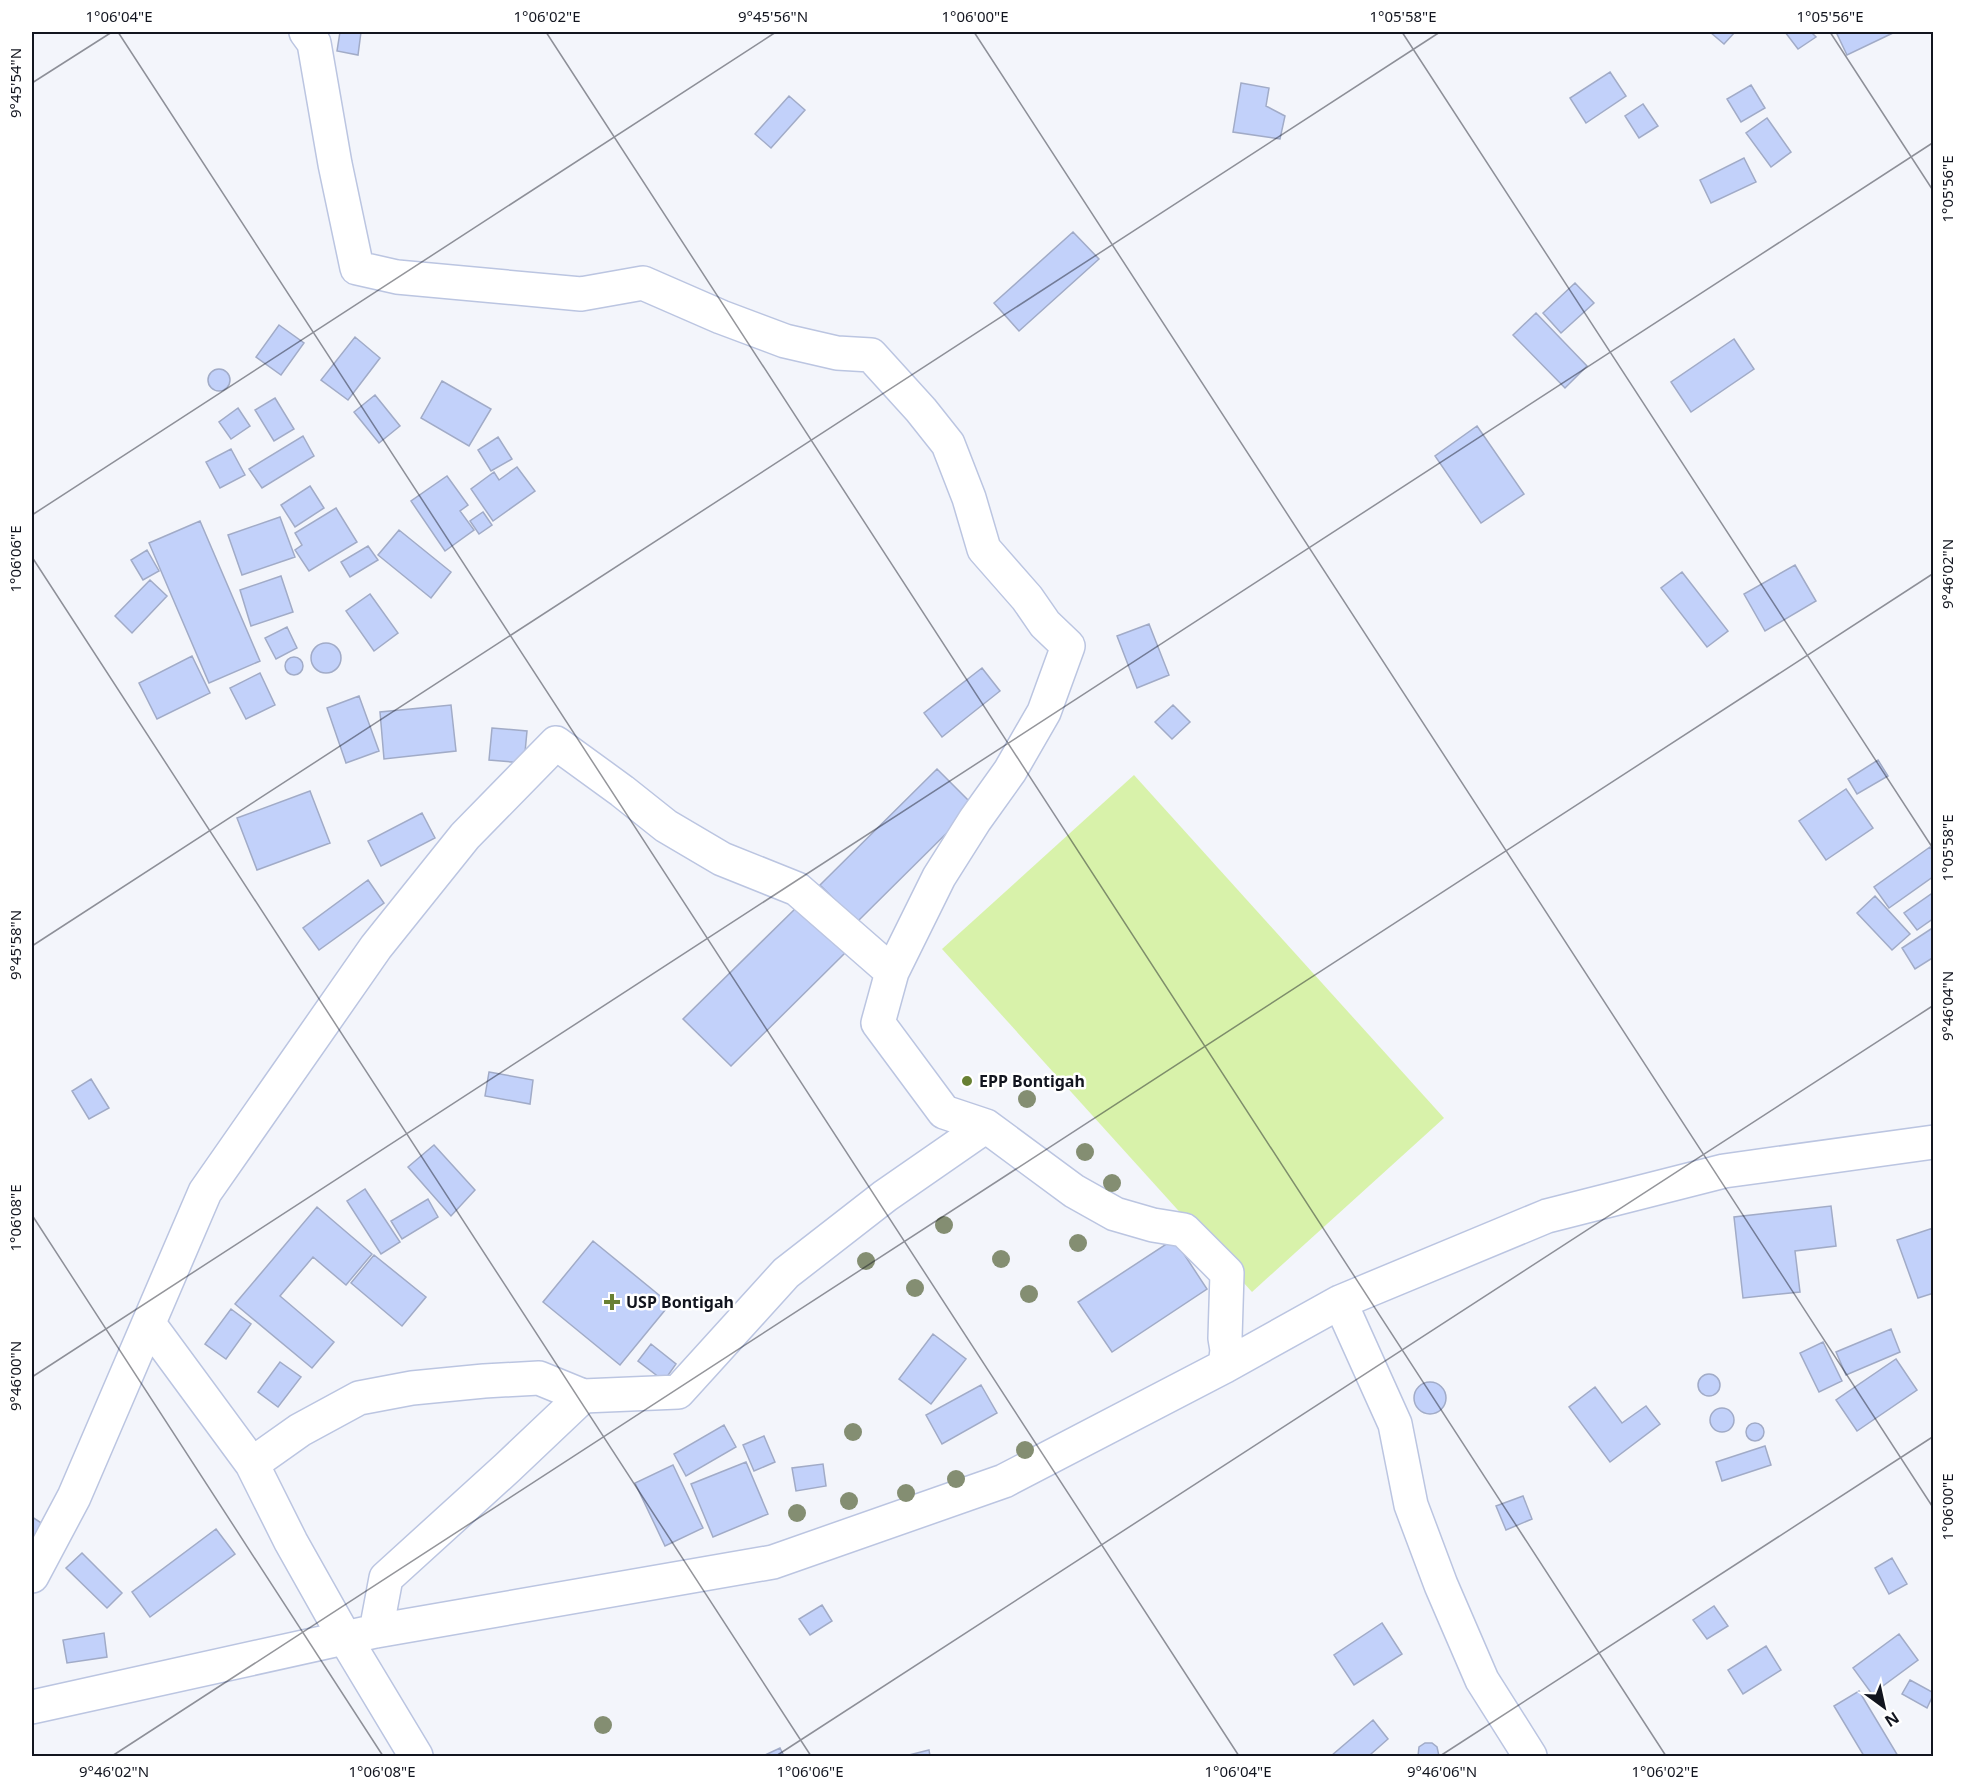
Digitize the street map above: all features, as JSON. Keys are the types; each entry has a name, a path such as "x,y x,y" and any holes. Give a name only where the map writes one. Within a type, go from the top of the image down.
{"street":[{"path":"306,32 314,43 335,164 357,268 397,277 580,294 643,283 785,341 837,353 871,355 921,410 948,444 969,498 984,549 1027,598 1045,624 1068,646 1044,712 1010,771 975,820 939,877 892,972 878,1023 944,1112 986,1126 1074,1191 1115,1214 1153,1226 1184,1230 1214,1259 1227,1273 1225,1366"},
{"path":"32,1576 74,1497 205,1192 376,947 465,836 556,743 666,826 722,859 797,889 892,972"},
{"path":"252,1464 300,1430 359,1398 412,1388 539,1378 583,1396 678,1392 786,1273 885,1196 986,1126"},
{"path":"32,1707 361,1635 773,1562 1004,1481 1225,1366 1340,1302 1548,1216 1724,1171 1934,1142"},
{"path":"1340,1302 1395,1424 1411,1505 1441,1585 1482,1680 1530,1756"},
{"path":"148,1324 252,1464 291,1542 361,1635 416,1756"},
{"path":"361,1635 387,1578 583,1396"}],"green space":[{"path":"1134,775 1444,1118 1252,1292 942,949"}],"building":[{"path":"340,32 361,32 358,55 337,51"},
{"path":"1710,32 1735,32 1724,44"},
{"path":"1785,32 1811,32 1816,37 1798,49"},
{"path":"1841,32 1895,32 1847,55 1837,34"},
{"path":"1610,72 1626,96 1586,123 1570,98"},
{"path":"1241,83 1269,88 1266,106 1285,116 1280,139 1233,132"},
{"path":"1751,85 1765,108 1741,122 1727,99"},
{"path":"789,96 805,110 771,148 755,134"},
{"path":"1643,104 1658,126 1639,138 1625,116"},
{"path":"1767,118 1791,152 1771,167 1746,133"},
{"path":"1744,158 1756,182 1711,203 1700,180"},
{"path":"1073,232 1099,259 1019,331 994,303"},
{"path":"1575,283 1594,303 1561,333 1543,313"},
{"path":"1536,313 1587,366 1565,388 1513,335"},
{"path":"279,325 304,343 281,375 256,357"},
{"path":"355,337 380,358 348,400 321,380"},
{"path":"1734,339 1754,369 1691,412 1671,382"},
{"path":"219,369 227,372 230,380 227,388 219,391 211,388 208,380 211,372"},
{"path":"442,381 491,409 469,446 421,418"},
{"path":"375,395 400,426 379,443 354,412"},
{"path":"275,398 294,429 274,441 255,410"},
{"path":"238,408 250,426 231,439 219,422"},
{"path":"1477,426 1524,494 1481,523 1435,456"},
{"path":"303,436 314,456 262,488 249,469"},
{"path":"498,437 512,459 491,471 478,450"},
{"path":"231,449 245,475 220,488 206,462"},
{"path":"517,467 535,491 493,521 471,489 494,472 499,480"},
{"path":"447,476 468,505 460,511 474,530 445,551 411,501"},
{"path":"310,486 324,508 295,527 281,505"},
{"path":"336,508 357,542 309,571 295,550 302,545 295,533"},
{"path":"483,512 492,525 479,534 470,521"},
{"path":"280,517 295,557 242,575 228,535"},
{"path":"200,521 260,661 209,683 149,543"},
{"path":"399,530 451,572 431,598 378,555"},
{"path":"368,546 378,560 350,577 341,562"},
{"path":"147,550 159,571 143,580 131,560"},
{"path":"1795,565 1816,601 1765,631 1744,594"},
{"path":"1682,572 1728,631 1707,647 1661,588"},
{"path":"281,576 293,612 251,626 240,590"},
{"path":"150,580 167,596 132,633 115,616"},
{"path":"370,594 398,633 374,651 346,611"},
{"path":"1149,624 1169,675 1137,688 1117,636"},
{"path":"287,627 297,648 276,659 265,638"},
{"path":"326,643 337,647 341,658 337,669 326,673 315,669 311,658 315,647"},
{"path":"192,656 210,693 157,719 139,683"},
{"path":"294,657 300,660 303,666 300,672 294,675 288,672 285,666 288,660"},
{"path":"982,668 1000,691 942,737 924,713"},
{"path":"260,673 275,705 246,719 230,688"},
{"path":"359,696 379,751 346,763 327,708"},
{"path":"451,705 456,751 384,759 380,712"},
{"path":"1173,705 1190,722 1172,739 1155,722"},
{"path":"492,728 527,731 524,763 489,760"},
{"path":"1878,760 1888,776 1857,794 1848,779"},
{"path":"937,769 974,806 857,922 820,885"},
{"path":"1846,789 1873,828 1826,860 1799,821"},
{"path":"310,791 330,843 257,870 237,818"},
{"path":"422,813 435,838 381,866 368,841"},
{"path":"1930,847 1934,853 1934,876 1889,908 1874,887"},
{"path":"368,880 384,903 319,950 303,928"},
{"path":"1934,892 1934,918 1917,930 1904,913"},
{"path":"1875,896 1910,934 1892,950 1857,913"},
{"path":"799,905 846,952 731,1066 683,1019"},
{"path":"1934,927 1934,957 1915,969 1902,948"},
{"path":"489,1072 533,1080 530,1104 485,1096"},
{"path":"91,1079 109,1108 89,1119 72,1091"},
{"path":"434,1145 475,1190 451,1216 408,1167"},
{"path":"365,1189 400,1242 381,1254 347,1201"},
{"path":"428,1199 438,1217 402,1239 391,1221"},
{"path":"1831,1206 1836,1246 1795,1251 1800,1292 1743,1298 1734,1217"},
{"path":"317,1207 372,1254 346,1285 313,1257 280,1296 334,1342 312,1368 235,1304"},
{"path":"1933,1228 1934,1293 1918,1298 1897,1240"},
{"path":"1174,1239 1207,1289 1112,1352 1078,1302"},
{"path":"593,1241 670,1304 620,1365 543,1302"},
{"path":"374,1255 426,1297 402,1326 351,1283"},
{"path":"231,1309 251,1324 226,1359 205,1344"},
{"path":"1891,1329 1900,1352 1846,1375 1836,1352"},
{"path":"933,1334 966,1359 931,1404 899,1379"},
{"path":"1823,1342 1842,1381 1819,1392 1800,1353"},
{"path":"651,1344 676,1364 664,1381 638,1361"},
{"path":"1896,1359 1917,1390 1857,1431 1836,1400"},
{"path":"280,1362 301,1377 278,1407 258,1392"},
{"path":"1709,1374 1717,1377 1720,1385 1717,1393 1709,1396 1701,1393 1698,1385 1701,1377"},
{"path":"1430,1382 1441,1387 1446,1398 1441,1409 1430,1414 1419,1409 1414,1398 1419,1387"},
{"path":"981,1385 997,1413 942,1444 926,1415"},
{"path":"1595,1387 1622,1423 1646,1406 1660,1424 1610,1462 1569,1407"},
{"path":"1722,1408 1731,1411 1734,1420 1731,1429 1722,1432 1713,1429 1710,1420 1713,1411"},
{"path":"1755,1423 1761,1426 1764,1432 1761,1438 1755,1441 1749,1438 1746,1432 1749,1426"},
{"path":"724,1425 736,1447 686,1476 674,1454"},
{"path":"764,1436 775,1462 754,1471 743,1445"},
{"path":"1765,1446 1771,1465 1722,1481 1716,1462"},
{"path":"746,1462 768,1514 713,1537 691,1484"},
{"path":"823,1464 826,1486 796,1491 792,1468"},
{"path":"673,1465 703,1528 665,1546 635,1483"},
{"path":"1523,1496 1532,1519 1506,1530 1496,1506"},
{"path":"32,1517 43,1524 32,1544"},
{"path":"216,1529 235,1554 150,1617 132,1592"},
{"path":"82,1553 122,1593 107,1608 66,1568"},
{"path":"1892,1558 1907,1584 1889,1594 1875,1568"},
{"path":"822,1605 832,1621 810,1635 799,1619"},
{"path":"1714,1606 1728,1626 1707,1639 1693,1620"},
{"path":"1382,1623 1402,1654 1354,1685 1334,1655"},
{"path":"104,1633 107,1657 67,1663 63,1640"},
{"path":"1899,1634 1918,1660 1872,1694 1853,1668"},
{"path":"1766,1646 1781,1670 1743,1694 1728,1670"},
{"path":"1910,1680 1934,1693 1927,1708 1902,1694"},
{"path":"1859,1691 1898,1756 1864,1756 1834,1706"},
{"path":"1373,1720 1388,1739 1371,1754 1373,1756 1331,1756"},
{"path":"1425,1743 1432,1743 1437,1747 1439,1756 1418,1756 1419,1747"},
{"path":"780,1748 784,1756 763,1756"},
{"path":"929,1750 930,1756 905,1756"}],"place":[{"name":"EPP Bontigah","path":"967,1081"},
{"name":"USP Bontigah","path":"612,1302"}]}
